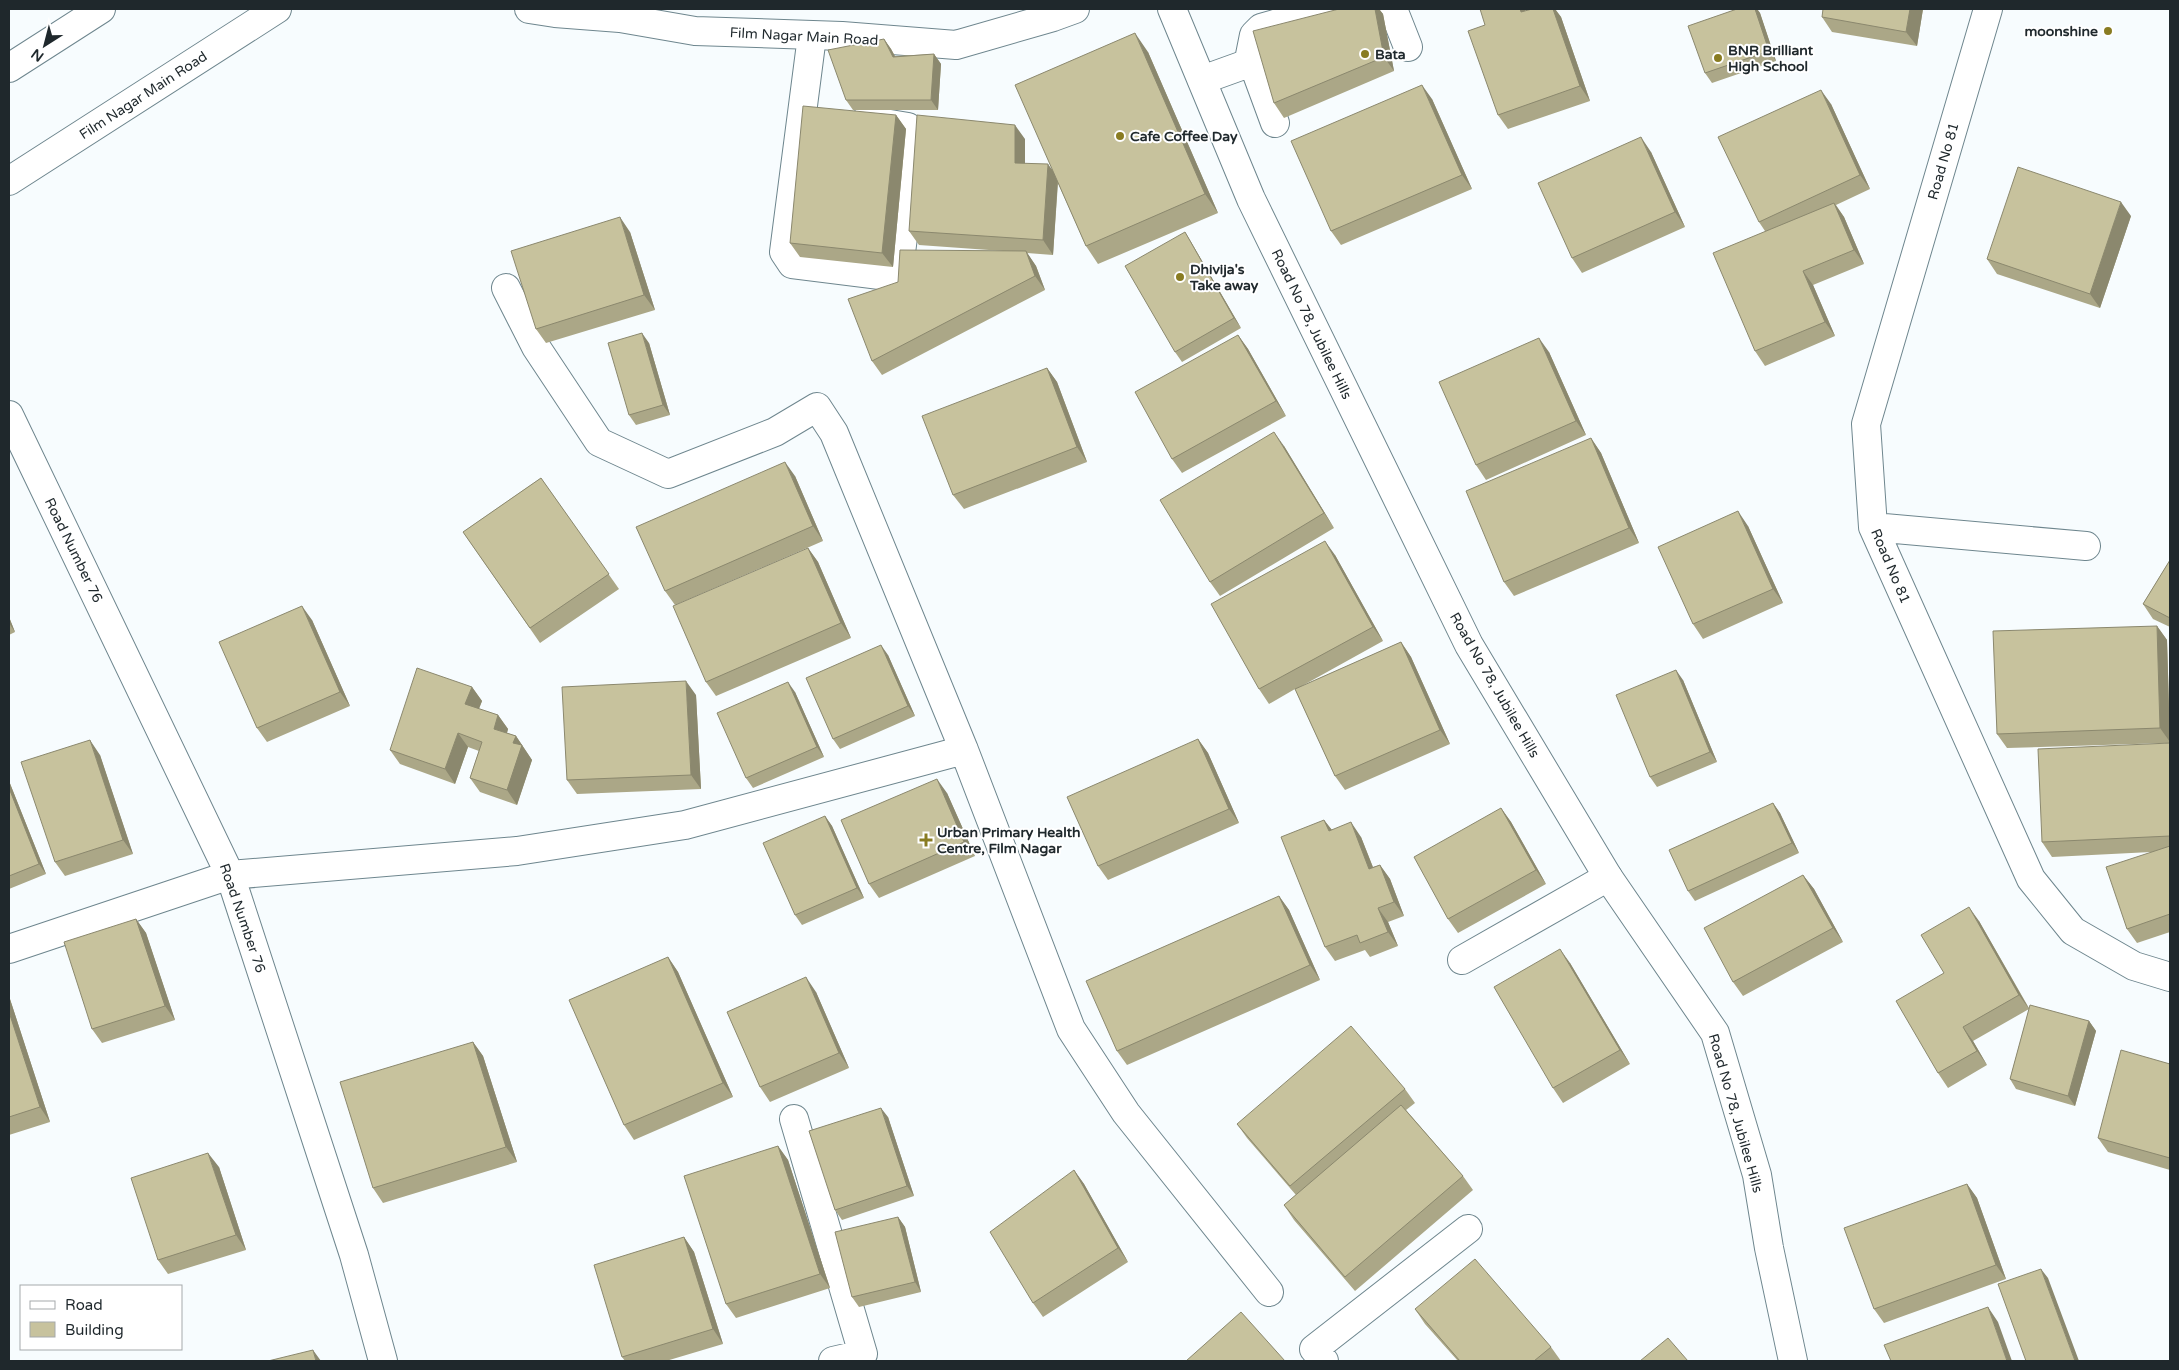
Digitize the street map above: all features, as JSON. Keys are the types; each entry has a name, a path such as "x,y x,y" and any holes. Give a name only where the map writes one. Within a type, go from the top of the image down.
{"street":[{"path":"9,68 101,9"},
{"name":"Film Nagar Main Road","path":"9,181 277,9"},
{"name":"Film Nagar Main Road","path":"530,9 620,18 699,20 812,36 956,45 1075,9"},
{"name":"Road No 78, Jubilee Hills","path":"1172,9 1251,199 1469,644 1608,878 1715,1033 1757,1175 1769,1248 1793,1361"},
{"path":"1275,123 1250,55 1254,35 1261,28 1327,9"},
{"path":"1393,9 1408,46"},
{"name":"Road No 81","path":"1988,9 1866,424 1873,526 2031,879 2073,930 2134,966 2170,977"},
{"path":"802,110 908,127 916,133 899,269 893,275 792,264 784,252 802,110 812,36"},
{"path":"1202,80 1252,62"},
{"path":"506,288 536,346 599,442 668,474 775,432 816,407 834,433 964,750 1071,1029 1126,1113 1269,1292"},
{"name":"Road Number 76","path":"9,415 230,875 354,1255 383,1361"},
{"path":"1873,526 2086,546"},
{"path":"9,949 230,875 517,851 685,825 964,750"},
{"path":"1462,960 1608,878"},
{"path":"794,1119 863,1354 833,1361"},
{"path":"1324,1361 1314,1349 1468,1229"}],"building":[{"path":"1339,9 1375,9 1384,57 1274,103 1253,31"},
{"path":"1480,9 1520,9 1521,12 1532,9 1553,9 1580,86 1498,115 1468,31 1485,25"},
{"path":"1737,9 1755,9 1769,51 1705,73 1688,26"},
{"path":"1823,9 1910,9 1906,32 1822,17"},
{"path":"1135,33 1205,194 1086,246 1015,85"},
{"path":"884,39 893,57 934,54 931,100 846,100 828,50"},
{"path":"1422,85 1462,175 1331,231 1291,141"},
{"path":"1821,90 1860,175 1759,222 1718,137"},
{"path":"803,106 896,115 882,253 790,243"},
{"path":"917,115 1015,125 1015,163 1048,164 1043,240 909,231"},
{"path":"1641,137 1675,212 1572,258 1538,183"},
{"path":"2018,167 2121,202 2090,294 1987,259"},
{"path":"1834,203 1854,250 1803,271 1825,322 1755,351 1713,253"},
{"path":"620,217 644,295 536,329 511,251"},
{"path":"1185,232 1234,318 1175,352 1125,266"},
{"path":"900,250 1026,251 1035,276 872,361 848,299 898,282"},
{"path":"642,333 663,405 629,415 608,343"},
{"path":"1238,335 1276,401 1172,459 1135,392"},
{"path":"1539,338 1576,421 1476,465 1439,382"},
{"path":"1047,368 1077,447 953,495 922,416"},
{"path":"1274,432 1324,513 1210,582 1160,500"},
{"path":"1591,438 1629,528 1504,582 1466,491"},
{"path":"785,462 813,526 665,591 636,527"},
{"path":"541,478 609,574 530,628 463,532"},
{"path":"1738,511 1773,589 1693,624 1658,547"},
{"path":"1325,541 1373,627 1259,689 1211,604"},
{"path":"808,548 841,623 706,682 673,606"},
{"path":"2170,560 2170,618 2143,604"},
{"path":"302,606 340,692 257,728 219,642"},
{"path":"2157,626 2160,728 1997,734 1993,631"},
{"path":"1401,642 1440,730 1335,776 1295,689"},
{"path":"881,645 908,706 833,739 806,678"},
{"path":"417,668 472,687 465,704 498,715 494,729 516,736 513,743 522,745 507,790 470,778 482,742 458,733 445,769 390,750"},
{"path":"1676,670 1710,752 1650,777 1616,695"},
{"path":"686,681 691,775 567,780 562,687"},
{"path":"788,682 817,747 746,778 717,713"},
{"path":"1198,739 1229,809 1098,866 1067,797"},
{"path":"90,740 123,840 55,862 21,762"},
{"path":"2170,743 2170,836 2042,842 2038,749"},
{"path":"937,779 964,842 869,884 841,820"},
{"path":"9,788 39,864 9,876"},
{"path":"1773,803 1792,843 1688,891 1669,850"},
{"path":"1501,808 1536,870 1448,919 1414,857"},
{"path":"825,816 857,888 795,915 763,843"},
{"path":"1324,820 1329,831 1351,822 1369,869 1380,865 1394,902 1378,908 1388,932 1360,943 1357,935 1325,947 1281,837"},
{"path":"2170,846 2170,914 2127,929 2106,867"},
{"path":"1803,875 1833,928 1733,982 1704,928"},
{"path":"1279,896 1310,965 1117,1051 1086,981"},
{"path":"1969,907 2019,995 1963,1027 1977,1051 1938,1073 1896,1001 1944,973 1921,935"},
{"path":"136,919 165,1006 92,1029 64,942"},
{"path":"1560,949 1620,1050 1553,1088 1494,987"},
{"path":"668,957 723,1083 624,1125 569,1000"},
{"path":"806,977 839,1053 760,1087 727,1012"},
{"path":"2030,1005 2089,1021 2068,1096 2010,1079"},
{"path":"9,1012 40,1107 9,1117"},
{"path":"1351,1026 1405,1089 1290,1186 1237,1124"},
{"path":"473,1042 506,1147 373,1188 340,1082"},
{"path":"2121,1050 2170,1064 2170,1158 2098,1138"},
{"path":"1401,1105 1463,1176 1345,1277 1284,1205"},
{"path":"881,1108 907,1186 835,1210 809,1131"},
{"path":"778,1146 820,1274 726,1304 684,1176"},
{"path":"208,1153 236,1235 158,1260 131,1178"},
{"path":"1074,1170 1118,1248 1033,1303 990,1232"},
{"path":"1967,1184 1996,1265 1874,1309 1844,1228"},
{"path":"898,1217 915,1282 852,1297 835,1232"},
{"path":"684,1237 713,1329 622,1357 594,1265"},
{"path":"1475,1259 1551,1347 1534,1361 1460,1361 1415,1309"},
{"path":"2041,1269 2075,1361 2026,1361 1998,1284"},
{"path":"1988,1307 2007,1361 1891,1361 1884,1345"},
{"path":"1241,1312 1285,1361 1186,1361"},
{"path":"1668,1338 1688,1361 1640,1361"},
{"path":"313,1350 316,1361 268,1361"}],"place":[{"name":"moonshine","path":"2108,31"},
{"name":"Bata","path":"1365,54"},
{"name":"BNR Brilliant High School","path":"1718,58"},
{"name":"Cafe Coffee Day","path":"1120,136"},
{"name":"Dhivija's Take away","path":"1180,277"},
{"name":"Urban Primary Health Centre, Film Nagar","path":"926,840"}]}
